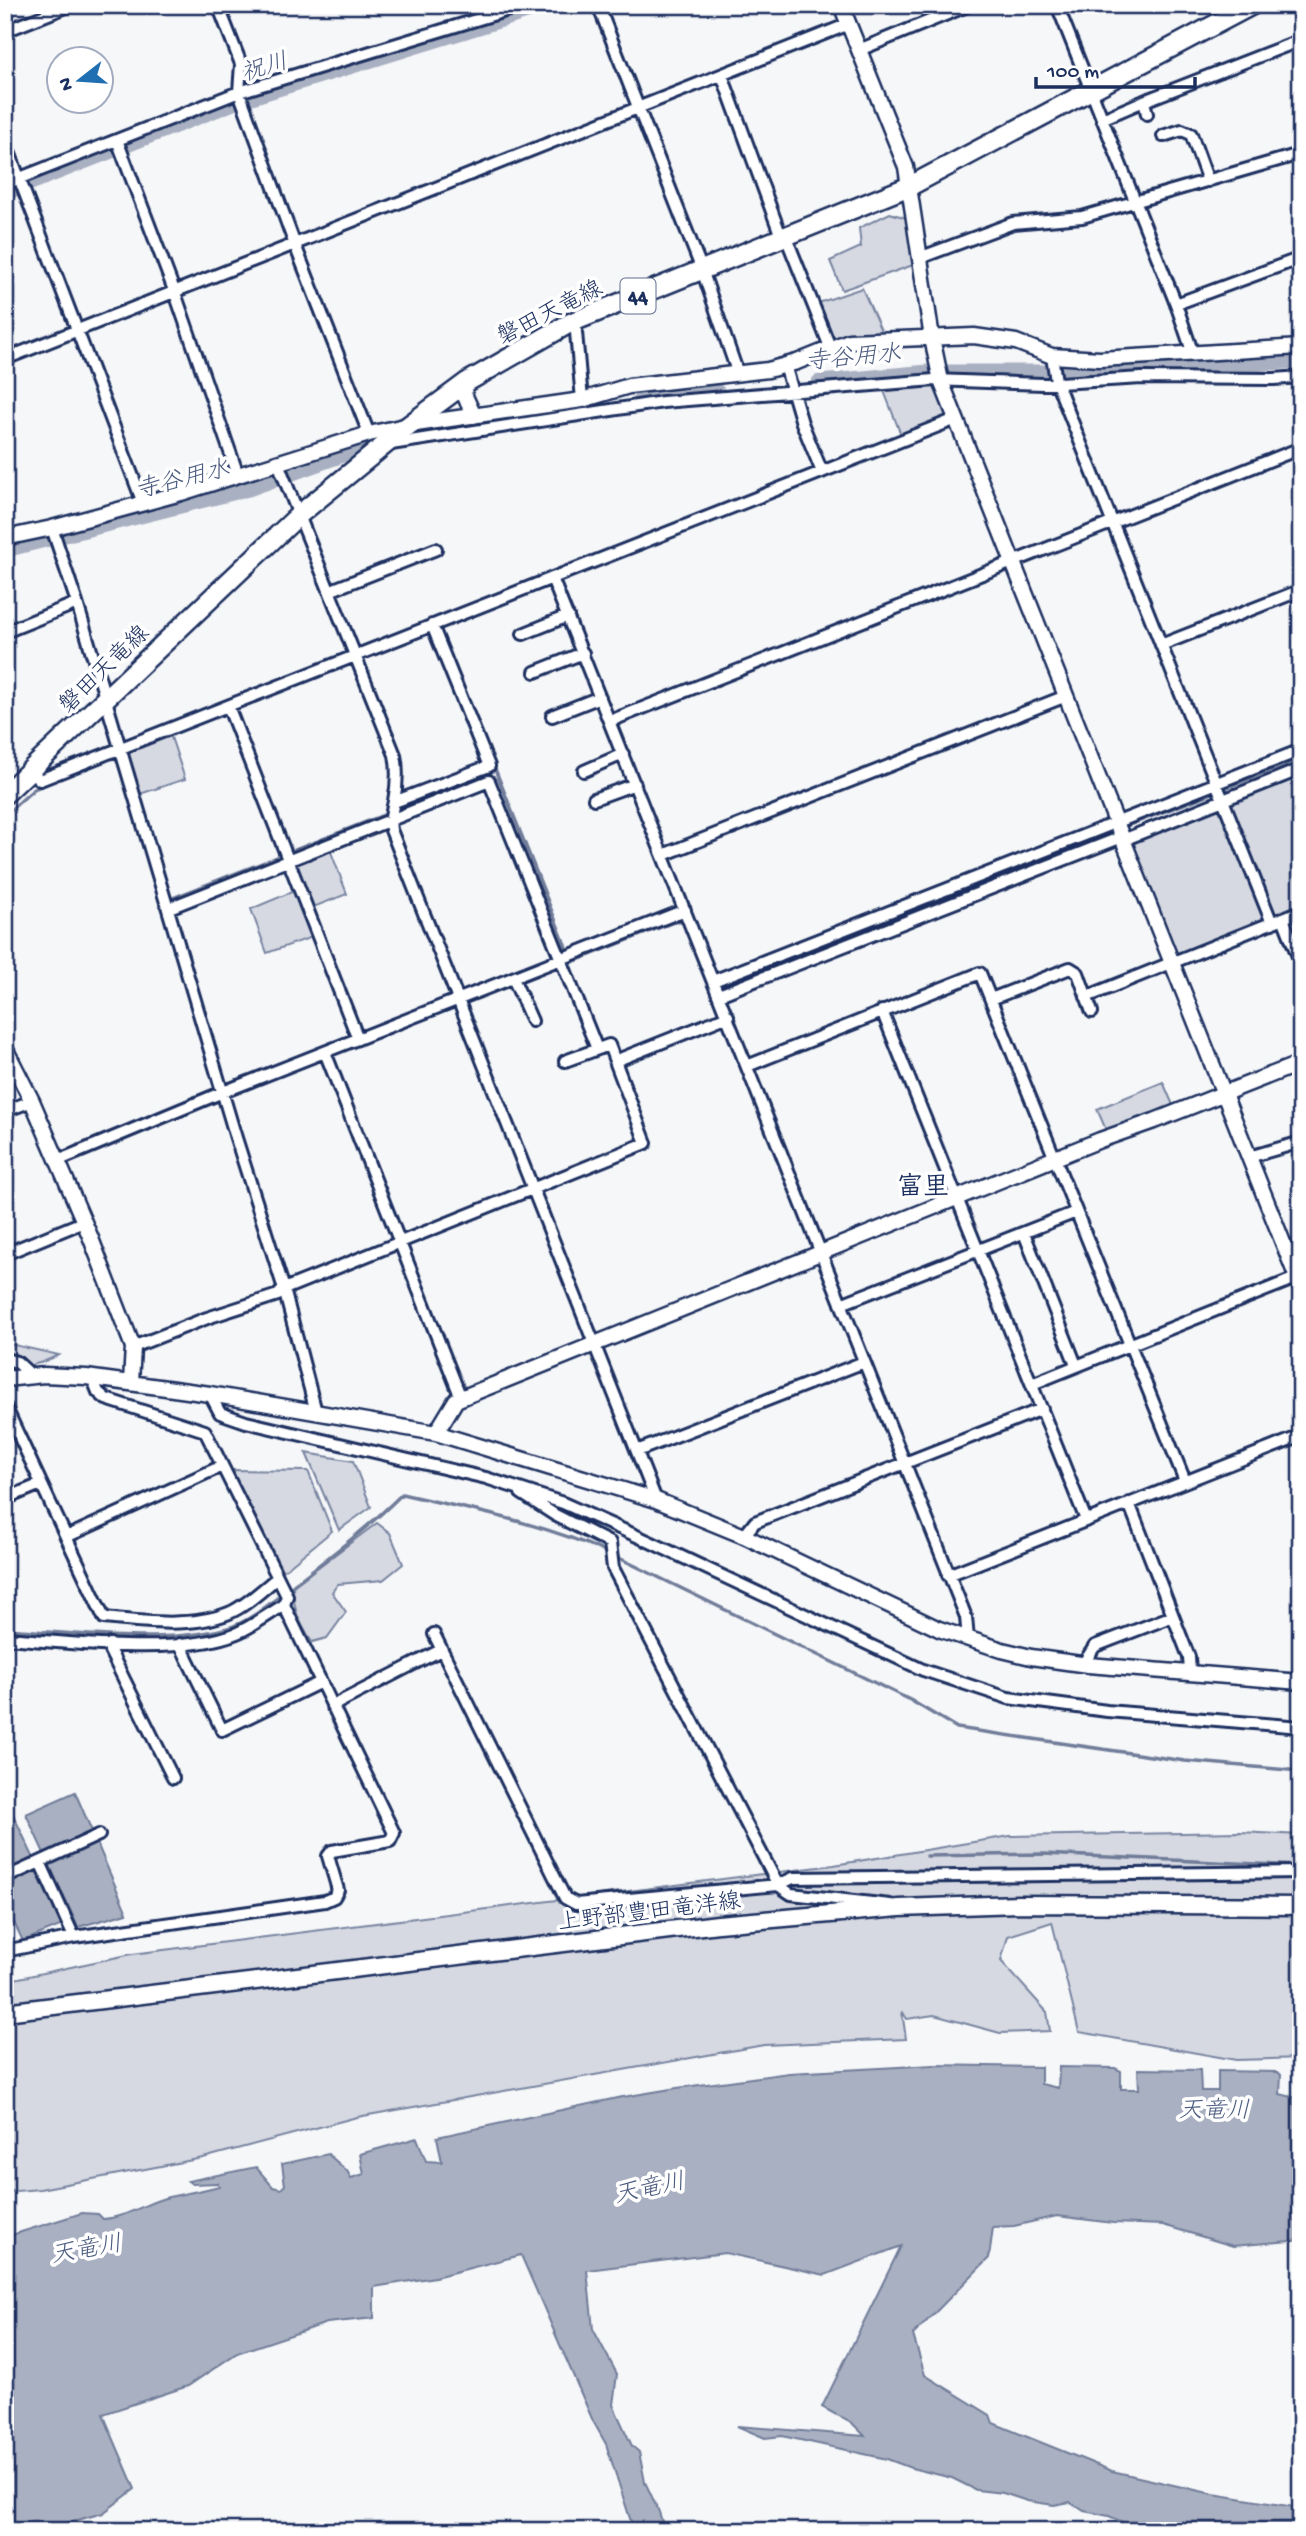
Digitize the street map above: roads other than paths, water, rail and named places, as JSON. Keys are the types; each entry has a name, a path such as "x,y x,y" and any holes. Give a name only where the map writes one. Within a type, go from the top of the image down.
{"main road":[{"name":"磐田天竜線","path":"5,794 300,514 409,425 467,382 575,321 910,186 1252,5"},
{"name":"上野部豊田竜洋線","path":"5,2012 704,1926 899,1908 1019,1904 1301,1906"}],"street":[{"path":"5,31 71,5"},
{"path":"218,5 241,64 239,92 295,245 369,433"},
{"path":"5,184 239,92 525,5"},
{"path":"598,5 702,270 738,374"},
{"path":"842,5 906,167 941,381 1299,1281 1129,1344 1032,1384"},
{"path":"859,50 969,5"},
{"path":"1057,5 1176,304 1193,354"},
{"path":"5,359 849,24"},
{"path":"1102,119 1301,40"},
{"path":"722,75 784,238 830,347"},
{"path":"1144,101 1147,114"},
{"path":"1163,136 1182,130 1191,134 1208,181"},
{"path":"117,140 175,293 238,475"},
{"path":"5,141 142,503"},
{"path":"922,257 1013,223 1082,217 1296,155 1301,151"},
{"path":"1176,304 1301,258"},
{"path":"575,321 582,400"},
{"path":"5,538 142,503 369,433 582,400 629,386 738,374 785,365 849,341 974,336 1004,340 1054,371 1301,377"},
{"path":"386,444 663,402 941,381 1043,384 1054,371 1100,359 1301,347"},
{"path":"785,365 802,422 822,472"},
{"path":"1054,371 1220,791 1278,920 1301,964"},
{"path":"467,382 464,394 474,416"},
{"path":"30,770 40,780 956,419"},
{"path":"610,721 1301,448"},
{"path":"278,463 395,755 398,769 390,820 391,830 656,1500"},
{"path":"52,528 78,603 119,749 284,1289 316,1412"},
{"path":"330,591 436,549"},
{"path":"552,578 966,1617 968,1639"},
{"path":"1161,645 1301,590"},
{"path":"5,632 78,603"},
{"path":"523,634 568,616"},
{"path":"394,802 489,766 432,625"},
{"path":"536,672 583,653"},
{"path":"663,855 1066,696"},
{"path":"552,716 600,697"},
{"path":"228,706 358,1039"},
{"path":"719,995 1122,839 1301,750"},
{"path":"583,771 623,754"},
{"path":"713,981 1116,822 1301,769"},
{"path":"169,908 489,781 597,1049"},
{"path":"594,799 635,784"},
{"path":"57,1161 223,1092 685,910"},
{"path":"1086,997 1301,911"},
{"path":"990,999 1070,968 1078,973 1092,1012"},
{"path":"747,1066 980,974 1185,1482"},
{"path":"513,978 532,1021"},
{"path":"883,1011 1086,1521"},
{"path":"615,1061 728,1016"},
{"path":"133,1347 206,1318 278,1295 284,1289 646,1143 609,1045 565,1061"},
{"path":"5,1048 32,1101 133,1347 131,1382"},
{"path":"325,1052 461,1398"},
{"path":"436,1433 456,1400 1100,1140 1301,1063"},
{"path":"5,1111 32,1101"},
{"path":"1249,1157 1301,1142"},
{"path":"841,1304 1076,1212"},
{"path":"5,1254 83,1222"},
{"path":"1024,1233 1076,1366"},
{"path":"5,1359 17,1363 31,1375"},
{"path":"637,1451 864,1362"},
{"path":"5,1379 31,1375 92,1377 210,1394 436,1433 656,1500 744,1536 939,1629 968,1639 1031,1657 1083,1664 1301,1682"},
{"path":"5,1951 74,1937 325,1901 334,1897 338,1891 328,1856 332,1851 390,1841 394,1833 284,1605 286,1596 278,1577 205,1431 106,1399 97,1392 92,1377"},
{"path":"210,1394 220,1413 246,1422 473,1475 562,1503 923,1670 1008,1698 1107,1711 1301,1727"},
{"path":"5,1406 104,1618 158,1623 210,1619 231,1613 278,1577"},
{"path":"744,1536 755,1522 1042,1409"},
{"path":"948,1575 1301,1436"},
{"path":"66,1537 222,1466"},
{"path":"5,1499 41,1484"},
{"path":"517,1488 527,1498 555,1516 610,1543 613,1568 778,1885 791,1894 882,1903 899,1908"},
{"path":"1129,1503 1189,1657 1190,1673"},
{"path":"5,1638 110,1644 180,1644 237,1633 284,1605"},
{"path":"1083,1664 1095,1646 1173,1616"},
{"path":"433,1634 565,1898 576,1904 778,1885 793,1878 806,1877 1301,1872"},
{"path":"110,1644 110,1651 173,1778"},
{"path":"180,1644 222,1730 321,1682"},
{"path":"332,1706 441,1650"},
{"path":"5,1878 99,1835"},
{"path":"40,1862 74,1937"}],"water":[{"path":"75,1792 127,1913 78,1927 26,1814"},
{"path":"8,1804 65,1924 23,1941 5,1904 5,1805"},
{"name":"天竜川","path":"934,2065 1041,2067 1041,2084 1058,2088 1059,2067 1115,2068 1121,2071 1121,2089 1139,2089 1138,2069 1200,2070 1201,2091 1218,2091 1218,2071 1278,2072 1281,2075 1280,2094 1296,2098 1298,2072 1301,2072 1301,2240 1233,2246 1163,2225 1113,2223 1057,2216 1014,2226 993,2227 989,2258 913,2335 925,2375 990,2415 993,2423 1112,2471 1213,2494 1301,2508 1301,2531 1142,2531 1109,2516 1084,2511 1070,2502 1054,2505 1027,2501 1003,2493 976,2490 952,2478 887,2459 782,2436 765,2438 737,2426 865,2436 853,2424 822,2407 901,2246 825,2275 725,2253 587,2270 593,2329 617,2374 613,2405 632,2446 639,2452 645,2482 665,2531 634,2531 606,2444 593,2421 521,2255 435,2277 374,2287 374,2318 327,2323 237,2353 188,2386 103,2414 135,2489 103,2513 52,2527 5,2531 5,2237 82,2213 98,2214 103,2219 119,2216 165,2198 219,2186 218,2183 192,2184 188,2181 256,2167 273,2187 281,2189 285,2185 282,2164 328,2154 351,2178 364,2174 360,2154 417,2138 426,2161 442,2162 437,2137 617,2098 789,2073"}],"waterway":[{"name":"祝川","path":"5,191 236,100 543,5"},
{"name":"寺谷用水","path":"820,384 928,374 1046,374 1301,359"},
{"name":"寺谷用水","path":"642,400 716,393"},
{"name":"寺谷用水","path":"5,548 248,487 367,444"},
{"path":"5,815 34,789 113,757 117,759 150,865"},
{"path":"1121,828 1301,759"},
{"path":"489,770 495,769 572,962 676,921 685,923"},
{"path":"396,810 456,784"},
{"path":"168,900 389,813"},
{"path":"718,988 1114,830"},
{"path":"5,1629 144,1637 198,1634 233,1626 271,1603 364,1529 402,1494 532,1525 608,1553"},
{"path":"615,1556 910,1700 957,1728 1185,1761 1301,1771"},
{"path":"927,1856 1043,1854 1301,1866"}],"district":[{"name":"富里","path":"923,1185"}]}
